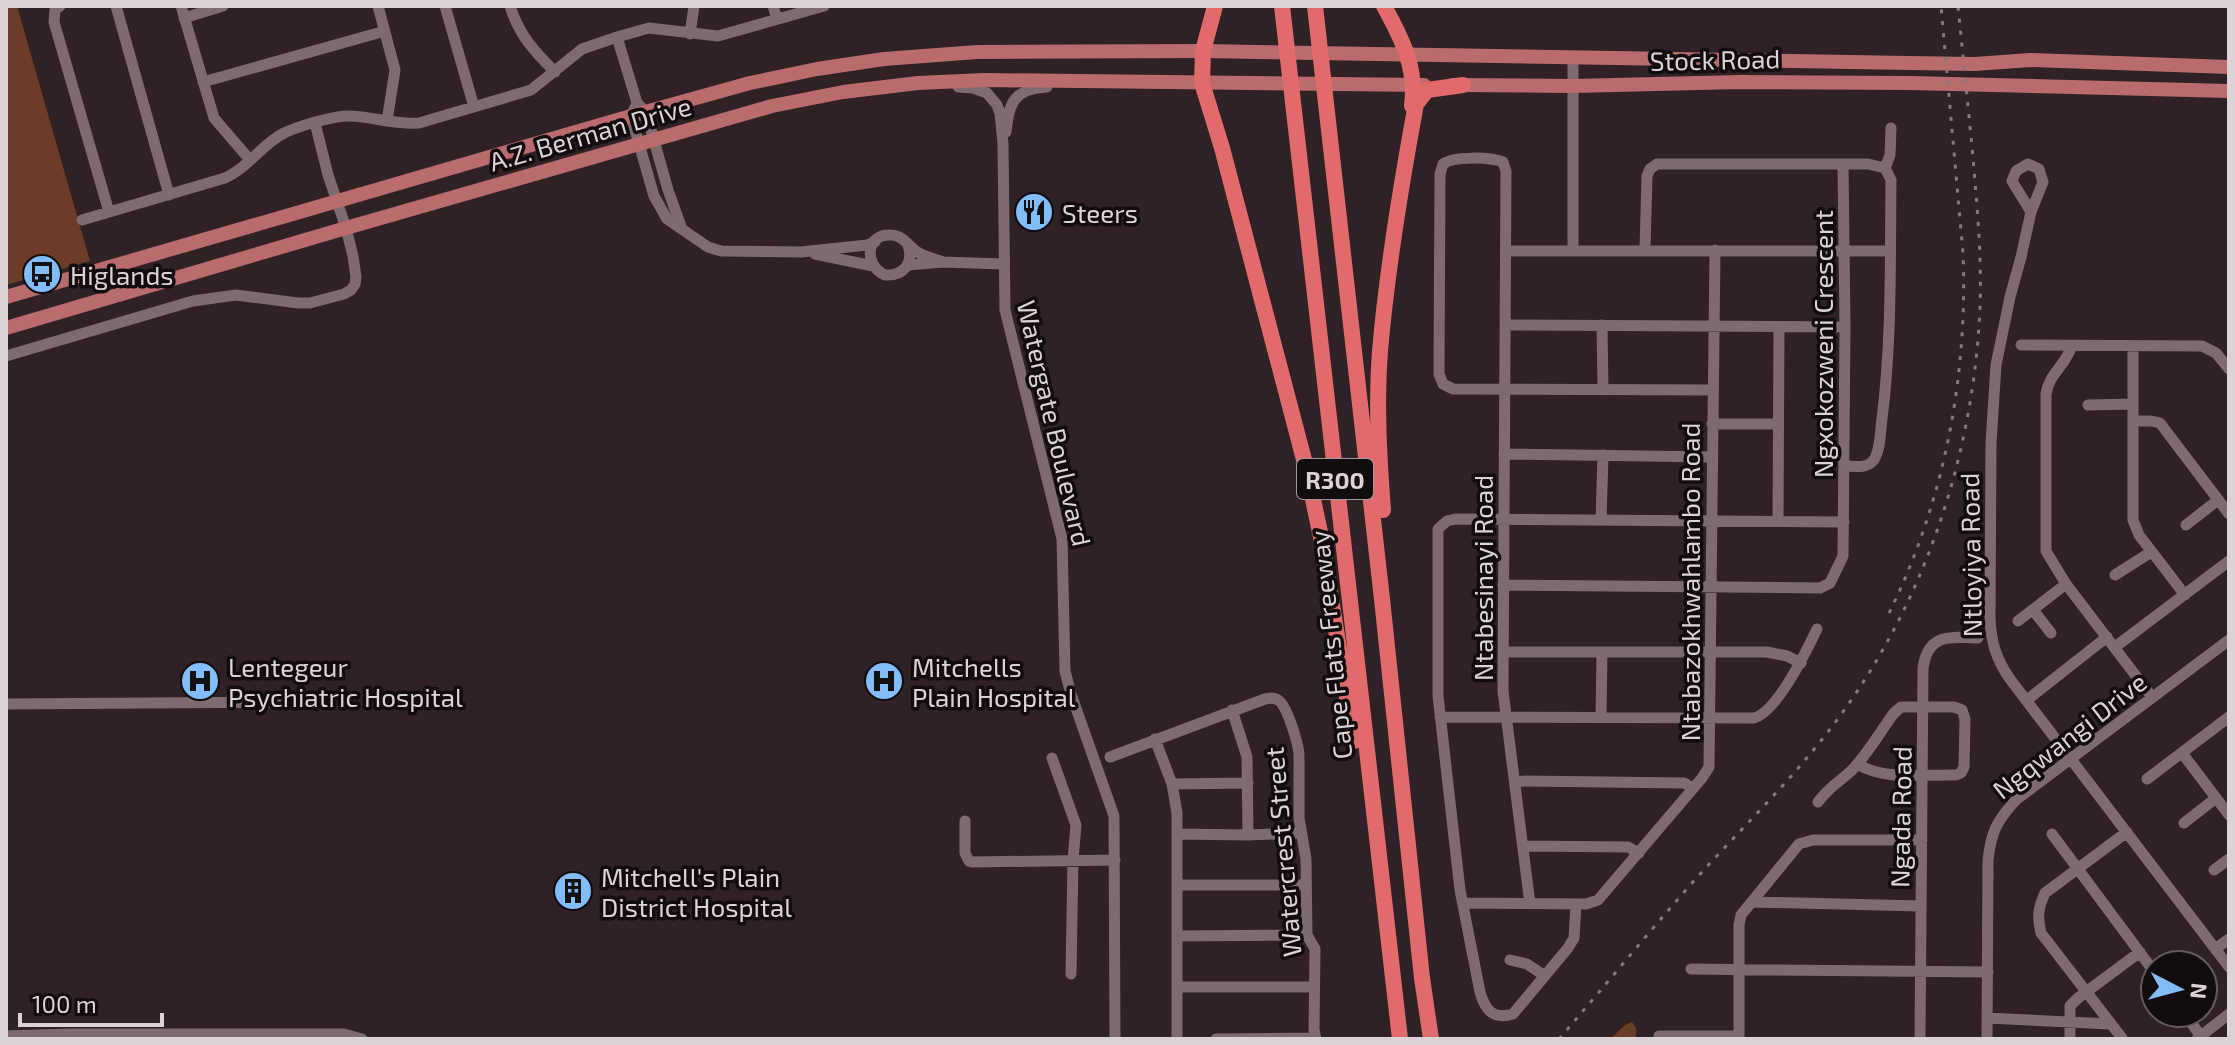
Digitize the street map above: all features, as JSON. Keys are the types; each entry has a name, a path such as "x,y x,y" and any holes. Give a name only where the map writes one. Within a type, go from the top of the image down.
{"highway":[{"path":"1215,6 1203,51 1202,83 1307,471 1321,537 1363,798 1377,848"},
{"name":"Cape Flats Freeway","path":"1282,6 1400,1039"},
{"name":"R300","path":"1315,6 1431,1039"},
{"path":"1382,599 1386,568 1379,381 1414,85 1408,55 1384,6"},
{"path":"1390,269 1416,104 1427,90 1463,85"}],"main road":[{"name":"Stock Road","path":"1203,51 1975,64 2030,60 2229,67"},
{"name":"A.Z. Berman Drive","path":"6,297 337,202 638,110 817,69 884,59 977,52 1203,51"},
{"path":"1259,52 1305,60 1378,62 1399,66 1414,85"},
{"name":"A.Z. Berman Drive","path":"6,328 772,106 918,83 984,80 1202,83"},
{"name":"Stock Road","path":"1202,83 1573,86 1740,82 1976,83 2229,91"}],"street":[{"path":"60,6 55,10 54,22 109,212"},
{"path":"116,6 169,195"},
{"path":"223,6 183,12 214,118 250,160"},
{"path":"378,6 395,70 387,121"},
{"path":"445,6 474,107"},
{"path":"510,6 517,29 555,72"},
{"path":"690,34 694,6"},
{"path":"773,6 777,19"},
{"path":"82,220 225,178 240,170 281,135 315,123 344,116 419,123 531,90 587,46 617,37 649,28 718,36 824,6"},
{"path":"203,82 385,31"},
{"path":"617,37 646,142 682,229 708,247 721,251 801,252 867,245 892,235 923,255 943,262"},
{"path":"1573,57 1573,250"},
{"name":"Watergate Boulevard","path":"1003,144 1010,108 1024,91 1107,82"},
{"name":"Watergate Boulevard","path":"918,83 973,88 987,93 997,105 1003,144 1005,310 1062,539 1065,671 1114,816 1115,1039"},
{"path":"6,356 219,296 310,303 351,290 356,277 346,228 315,123"},
{"path":"1844,466 1861,467 1872,463 1879,442 1889,357 1891,180 1885,168 1890,155 1891,128"},
{"name":"Ntabesinayi Road","path":"1505,389 1453,389 1440,380 1440,174 1448,160 1495,159 1503,162 1506,171 1505,716 1530,904"},
{"path":"1645,250 1647,176 1657,164 1868,164 1885,168"},
{"name":"Ngxokozweni Crescent","path":"1710,586 1820,588 1830,583 1843,556 1843,165"},
{"name":"Ntloyiya Road","path":"2031,212 1998,355 1991,443 1991,635 1994,649 2002,667 2215,949"},
{"path":"875,242 870,254 873,266 879,272 892,275 908,265 908,245"},
{"name":"Ntabazokhwahlambo Road","path":"1463,903 1590,904 1601,898 1709,767 1715,250"},
{"path":"1507,251 1890,251"},
{"path":"801,252 873,266"},
{"path":"908,265 943,262 1003,264"},
{"path":"1506,325 1845,327"},
{"path":"1602,325 1603,390"},
{"path":"1778,521 1779,327"},
{"path":"2021,345 2208,348 2229,369"},
{"path":"2072,345 2066,362 2051,379 2046,394 2046,551 2066,584 2152,697"},
{"path":"2133,346 2133,520 2139,535 2185,595"},
{"path":"1505,389 1713,390"},
{"path":"2088,405 2133,404"},
{"path":"2133,421 2160,423 2229,514"},
{"path":"1712,424 1778,424"},
{"path":"1504,454 1712,457"},
{"path":"1601,520 1603,455"},
{"path":"2186,525 2218,500"},
{"path":"1576,904 1571,944 1513,1014 1503,1016 1489,1012 1480,992 1463,903 1440,717 1437,680 1438,529 1455,519 1844,522"},
{"path":"2115,575 2151,552"},
{"path":"2027,700 2185,595 2229,561"},
{"path":"2018,621 2066,584"},
{"path":"1503,585 1710,586"},
{"path":"2033,610 2051,633"},
{"path":"1440,717 1754,718 1772,706 1801,663 1817,629"},
{"name":"Ngada Road","path":"1920,1039 1924,660 1939,640 1949,637 1978,638"},
{"name":"Ngqwangi Drive","path":"1987,1039 1988,860 1993,832 2001,816 2017,799 2229,640"},
{"path":"1504,652 1779,654 1801,663"},
{"path":"1601,716 1602,652"},
{"name":"Watercrest Street","path":"1110,757 1232,710 1270,698 1279,700 1298,743 1301,833 1306,846 1307,935 1315,949 1316,1038"},
{"path":"6,704 310,702"},
{"path":"1818,802 1828,788 1857,764 1896,710 1904,706 1954,707 1962,710 1965,719 1964,767 1961,773 1876,773 1857,764"},
{"path":"1232,710 1247,757 1248,835"},
{"path":"2147,779 2229,717"},
{"path":"1155,739 1172,784 1178,834 1177,1039"},
{"path":"2182,753 2229,815"},
{"path":"1052,758 1075,817 1071,974"},
{"path":"1515,781 1684,783 1693,788"},
{"path":"1172,784 1248,783"},
{"path":"2184,823 2216,798"},
{"path":"965,821 965,853 969,861 1115,860"},
{"path":"2122,1038 2041,933 2038,919 2039,906 2045,893 2127,832"},
{"path":"1178,834 1301,833"},
{"path":"2052,834 2139,951"},
{"path":"1659,1036 1739,1038 1740,920 1743,911 1799,844 1805,841 1922,840"},
{"path":"1523,846 1628,847 1639,853"},
{"path":"2214,870 2229,859"},
{"path":"1177,885 1306,885"},
{"path":"1752,902 1921,906"},
{"path":"1177,936 1307,935"},
{"path":"2215,949 2229,939"},
{"path":"2070,1039 2070,1006 2139,953"},
{"path":"1510,960 1527,964 1545,976"},
{"path":"1691,969 1988,972"},
{"path":"1177,987 1314,987"},
{"path":"2200,1038 2229,1014"},
{"path":"1987,1018 2110,1024"},
{"path":"6,1036 344,1034 362,1039"},
{"path":"1220,1039 1316,1038"}],"shaded area":[{"path":"6,6 17,6 90,261 6,285"},
{"path":"1632,1022 1636,1028 1636,1039 1610,1039 1625,1025"}],"railway":[{"path":"1889,613 1908,571 1938,483 1956,392 1961,346 1963,253 1941,6"},
{"path":"1559,1039 1693,882 1815,748 1883,650 1933,542 1952,485 1966,427 1980,308 1978,213 1958,6"}],"place":[{"name":"Steers","path":"1034,212"},
{"name":"Higlands","path":"42,274"},
{"name":"Lentegeur Psychiatric Hospital","path":"200,681"},
{"name":"Mitchells Plain Hospital","path":"884,681"},
{"name":"Mitchell's Plain District Hospital","path":"573,891"}]}
